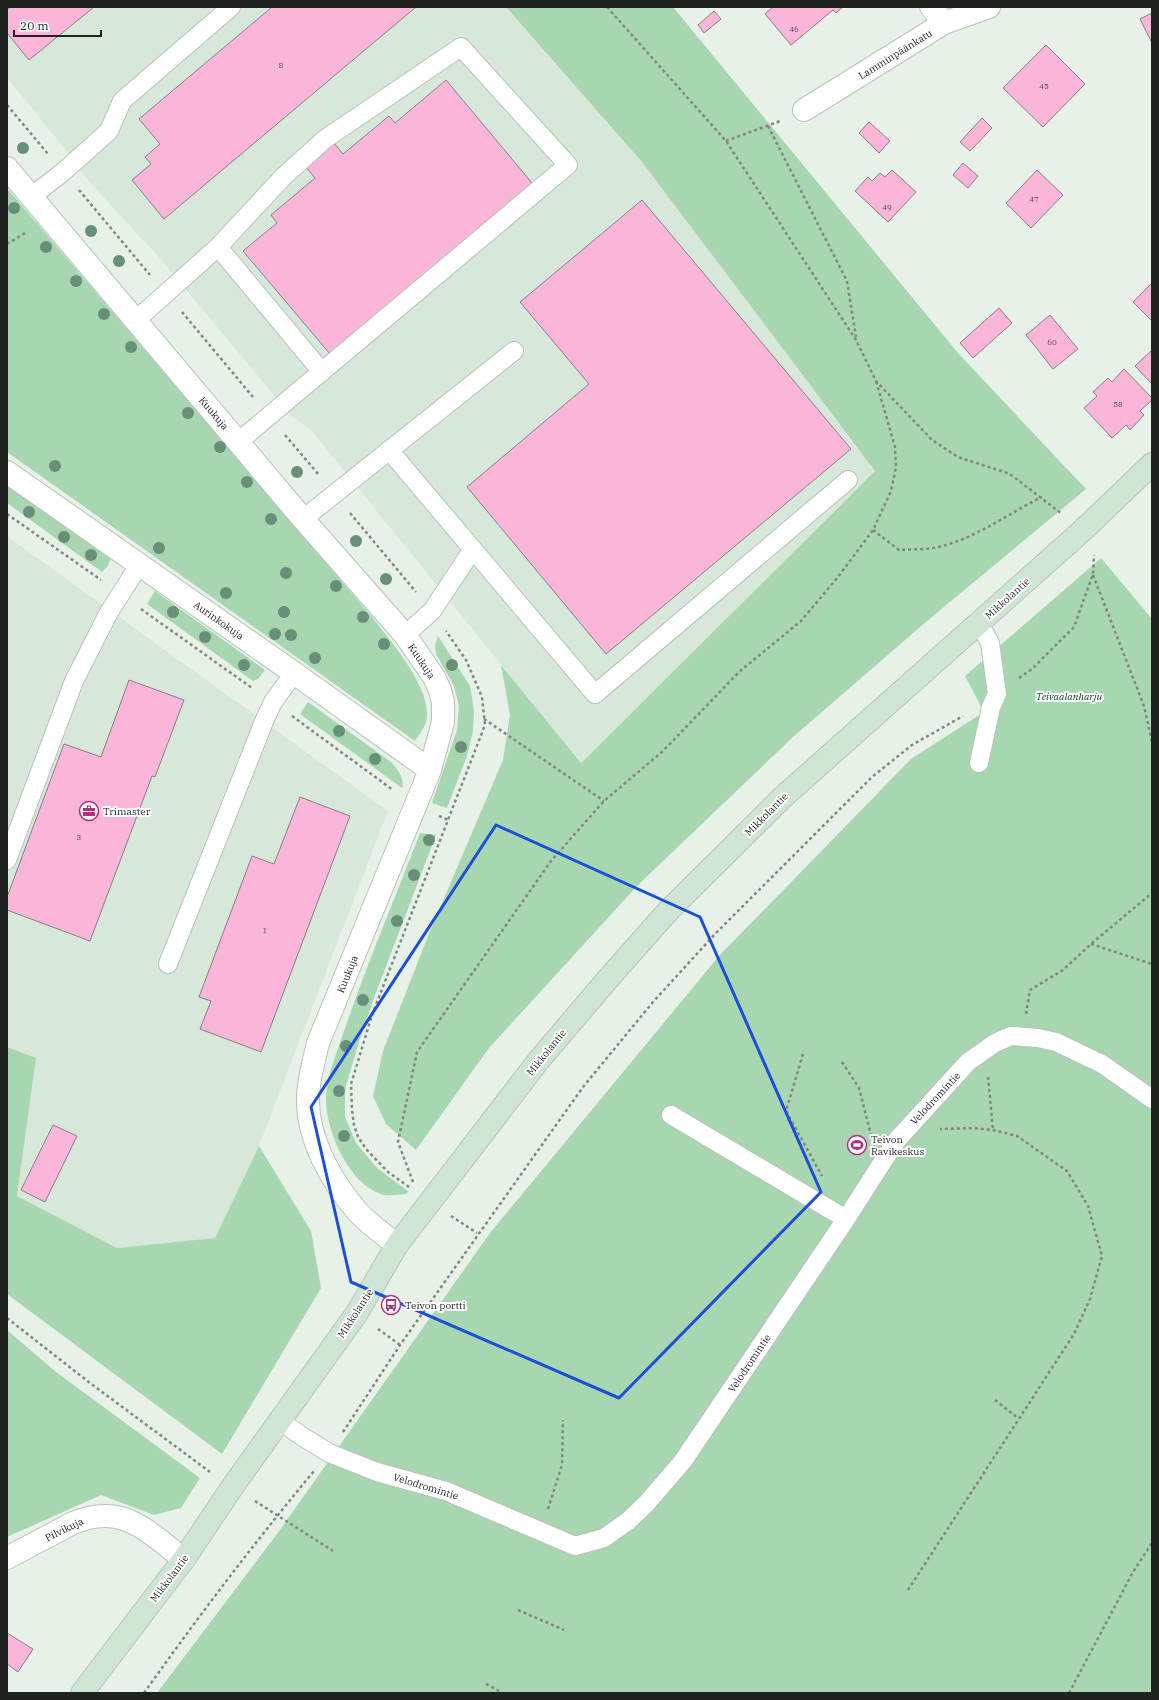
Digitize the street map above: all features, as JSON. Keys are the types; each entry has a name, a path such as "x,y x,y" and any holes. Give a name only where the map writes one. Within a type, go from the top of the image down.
{"main road":[{"name":"Mikkolantie","path":"82,1693 184,1559 233,1486 357,1313 397,1245 539,1060 607,980 669,910 788,792 1082,531 1152,464"}],"street":[{"name":"Lamminpäänkatu","path":"804,110 938,15 989,7"},
{"name":"Kuukuja","path":"7,168 303,519 405,635 434,677 440,690 443,702 442,727 430,770 318,1044 312,1066 308,1097 309,1113 315,1139 332,1176 358,1212 397,1245"},
{"name":"Aurinkokuja","path":"7,472 430,770"},
{"name":"Pilvikuja","path":"7,1558 84,1518 104,1515 127,1519 184,1559"}],"lane":[{"path":"31,197 63,172 109,131 122,101 231,7"},
{"path":"136,320 218,247 284,176 326,139 461,47 568,165 238,442"},
{"path":"218,247 322,372"},
{"path":"303,519 514,351"},
{"path":"390,450 595,694 848,480"},
{"path":"405,635 432,611 473,549"},
{"path":"7,860 74,681 120,594 139,565"},
{"path":"978,623 990,643 997,694 991,707 979,763"},
{"path":"168,964 273,702 294,673"},
{"name":"Velodromintie","path":"280,1420 302,1437 329,1453 377,1472 446,1491 574,1546 604,1538 628,1521 646,1504 683,1461 846,1219 896,1141 968,1062 995,1043 1011,1036 1023,1036 1056,1042 1102,1064 1152,1099"},
{"path":"671,1115 846,1219"},
{"path":"574,1546 594,1554"}],"path":[{"path":"413,1184 398,1142 417,1052 551,861 604,801 663,751 739,672 801,621 838,577 873,530 891,490 896,467 895,447 876,381 856,340 726,141 607,7"},
{"path":"726,141 768,126 804,110"},
{"path":"768,126 847,281 856,340"},
{"path":"876,381 932,440 958,457 1010,474 1042,497 1082,531"},
{"path":"873,530 899,550 942,546 977,532 1042,497"},
{"path":"7,514 273,702 416,806 448,820"},
{"path":"144,1693 203,1610 329,1453 400,1345 583,1087 654,1002 705,945 872,777 912,745 956,721 1032,669 1074,627 1093,574 1094,553"},
{"path":"1093,574 1144,706 1152,742"},
{"path":"484,719 604,801"},
{"path":"1023,1036 1030,990 1063,970 1091,944 1152,893"},
{"path":"1091,944 1152,964"},
{"path":"993,1130 988,1074 995,1043"},
{"path":"803,1054 786,1111 824,1178"},
{"path":"842,1062 859,1088 877,1170"},
{"path":"908,1590 1018,1418 1074,1334 1090,1299 1102,1256 1088,1206 1067,1171 1017,1136 993,1130 974,1128 936,1129"},
{"path":"7,1318 90,1383 217,1477 333,1552"},
{"path":"377,1329 400,1345"},
{"path":"995,1400 1018,1418"},
{"path":"541,1531 562,1465 563,1420"},
{"path":"1069,1693 1134,1572 1152,1543"},
{"path":"518,1610 564,1630"},
{"path":"486,1684 503,1693"}],"highlighted area":[{"path":"496,825 700,917 821,1192 619,1398 351,1282 311,1107"}],"shaded area":[{"path":"7,7 506,7 642,162 875,471 581,763 311,430 291,416 158,256 84,176 62,145 7,78"},
{"path":"7,536 388,811 259,1146 215,1238 117,1248 17,1196 36,1058 7,1047"}],"green space":[{"path":"506,7 673,7 958,353 1086,489 927,621 793,737 638,885 489,1048 416,1150 386,1124 373,1096 383,1051 428,936 503,760 510,715 501,665 581,763 875,471 642,162"},
{"path":"7,188 372,617 400,653 417,681 424,696 427,709 425,725 415,741 7,452"},
{"path":"7,484 111,559 107,567 102,572 7,503"},
{"name":"Teivon Ravikeskus","path":"1101,558 1152,619 1152,1693 157,1693 277,1534 490,1233 719,956 911,759 984,712 965,676"},
{"path":"155,591 265,670 258,679 253,681 147,604"},
{"path":"438,636 470,686 474,710 473,731 467,756 447,808 432,803 457,730 459,706 454,686 436,654 435,646"},
{"path":"308,702 391,762 401,777 403,784 402,788 300,714"},
{"path":"420,833 436,835 374,998 345,1089 345,1117 356,1143 377,1168 408,1191 406,1194 385,1195 372,1190 361,1181 342,1156 330,1126 326,1097 331,1071 345,1028 372,954"},
{"path":"7,1047 36,1058 17,1196 117,1248 215,1238 259,1146 311,1231 321,1288 222,1454 7,1294"},
{"path":"7,1330 56,1372 200,1478 181,1508 154,1515 101,1495 7,1537"}],"building":[{"path":"11,7 94,7 29,60 7,33 7,10"},
{"path":"272,7 416,7 164,219 132,180 151,164 145,157 160,144 139,119"},
{"path":"773,7 843,7 836,13 833,10 791,45 765,14"},
{"path":"714,11 721,19 704,33 698,25"},
{"path":"1152,13 1152,43 1140,19"},
{"path":"1046,45 1085,84 1043,127 1003,88"},
{"path":"446,80 532,183 330,354 243,251 277,223 271,215 315,178 306,167 334,143 343,154 389,116 395,123"},
{"path":"982,118 992,128 970,151 960,142"},
{"path":"869,122 890,141 879,153 859,133"},
{"path":"963,163 978,176 968,188 953,175"},
{"path":"892,170 916,192 888,222 855,191 868,177 872,181 880,173 885,177"},
{"path":"1037,170 1063,195 1031,228 1006,203"},
{"path":"642,200 851,449 606,654 467,487 589,384 520,302"},
{"path":"1152,283 1152,321 1133,302"},
{"path":"999,308 1012,323 973,358 960,343"},
{"path":"1050,315 1078,349 1053,369 1026,335"},
{"path":"1151,351 1152,352 1152,384 1135,366"},
{"path":"1124,369 1152,398 1152,400 1140,411 1144,415 1130,430 1126,425 1112,438 1084,408 1097,396 1093,392 1108,378 1112,382"},
{"path":"129,680 184,700 155,777 152,776 90,941 7,910 7,897 64,744 101,757"},
{"path":"300,797 350,816 261,1052 200,1029 211,1001 199,997 252,856 274,864"},
{"path":"53,1125 77,1136 45,1202 21,1190"},
{"path":"7,1633 33,1649 18,1672 7,1664"}],"place":[{"name":"Trimaster","path":"89,811"},
{"name":"Teivon Ravikeskus","path":"857,1145"},
{"name":"Teivon portti","path":"391,1305"}],"park label":[{"name":"Teivaalanharju","path":"1069,696"}]}
